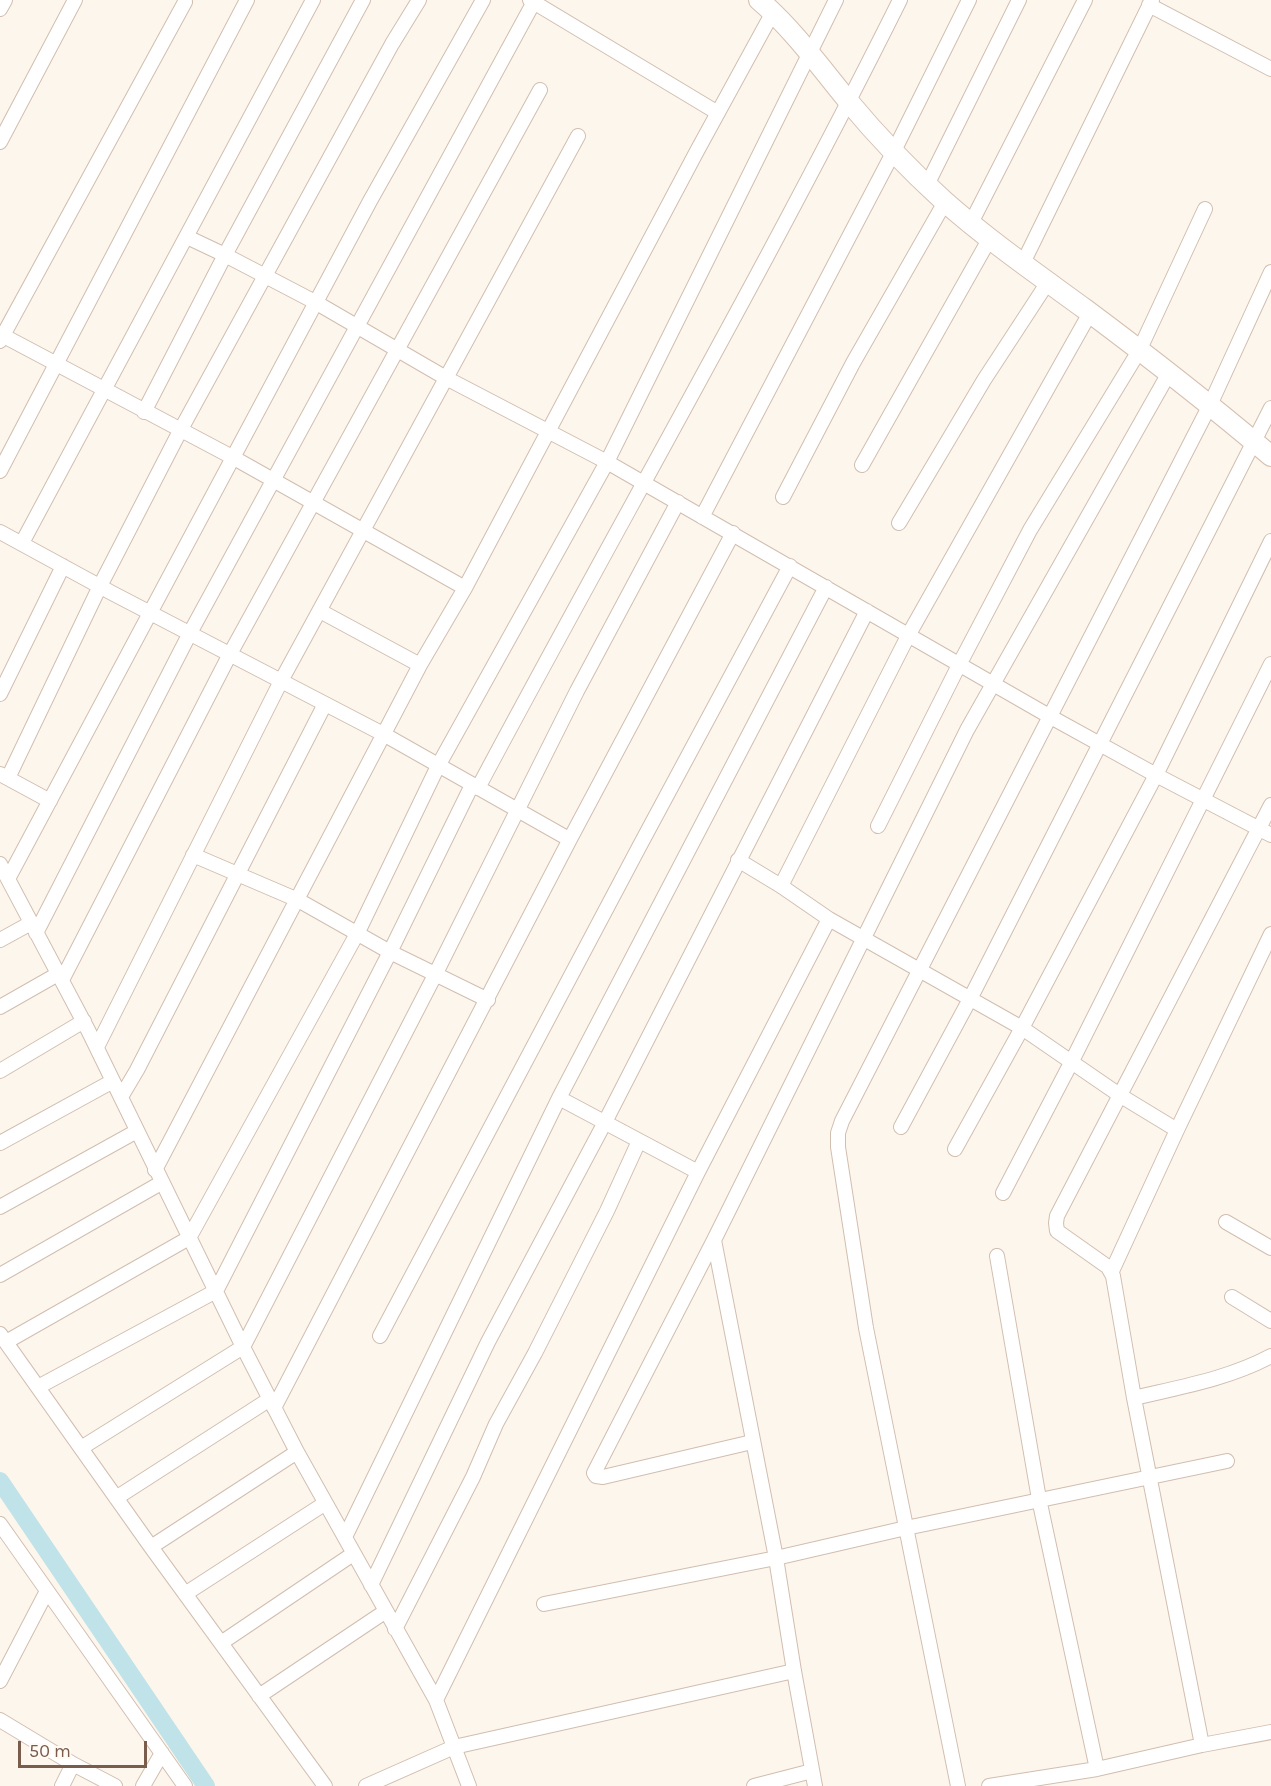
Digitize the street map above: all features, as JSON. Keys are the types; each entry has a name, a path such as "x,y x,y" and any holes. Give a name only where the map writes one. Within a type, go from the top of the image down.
{"street":[{"path":"0,9 5,0"},
{"path":"0,142 75,0"},
{"path":"0,471 247,0"},
{"path":"22,543 313,0"},
{"path":"144,412 225,255 363,0"},
{"path":"50,801 4,776 180,430 392,44 419,0"},
{"path":"8,879 315,302 483,0"},
{"path":"325,1786 151,1547 3,1338 189,1238 358,932 438,766 607,462 836,0"},
{"path":"38,1387 216,1291 475,786 716,352 849,102 900,0"},
{"path":"702,517 893,153 969,0"},
{"path":"927,185 1019,0"},
{"path":"970,223 1085,0"},
{"path":"0,940 34,928 190,633 533,1 718,113"},
{"path":"185,2 1,337 57,363 144,412 234,458 465,588"},
{"path":"1023,263 1150,3 1271,69"},
{"path":"155,1170 420,665 465,588 718,113 766,6 809,52 893,153 945,202 1210,405 1271,456"},
{"path":"0,1007 60,977 312,501 540,90"},
{"path":"97,1047 281,681 578,136"},
{"path":"783,497 853,363 945,202"},
{"path":"878,826 1030,530 1138,351 1205,209"},
{"path":"187,237 315,302 396,351 607,462 1049,716 1265,832"},
{"path":"862,465 990,238"},
{"path":"958,1786 866,1328 838,1133 842,1121 1210,405 1271,272"},
{"path":"899,523 984,380 1048,282"},
{"path":"781,886 909,634 1090,313"},
{"path":"752,1442 603,1477 596,1476 594,1473 714,1240 937,789 993,683 1169,374"},
{"path":"901,1127 970,999 1098,743 1271,408"},
{"path":"81,1448 243,1347 435,975 577,691 678,502"},
{"path":"0,532 385,735 519,810 569,841"},
{"path":"116,1498 272,1403 488,1000 569,841 733,533"},
{"path":"955,1149 1156,775 1271,541"},
{"path":"0,694 63,566"},
{"path":"380,1336 576,962 640,848 790,566"},
{"path":"345,1538 559,1098 826,587"},
{"path":"320,611 420,665"},
{"path":"371,1585 488,1342 604,1124 867,611"},
{"path":"1002,1193 1072,1061 1271,664"},
{"path":"121,1097 138,1070 325,704"},
{"path":"1112,1271 1057,1231 1057,1216 1265,832 1271,805"},
{"path":"193,855 298,900 390,952 488,1000"},
{"path":"738,860 781,886 828,919 1022,1028 1121,1096 1177,1130"},
{"path":"0,864 84,1021 161,1183 297,1452 436,1700 469,1786"},
{"path":"436,1700 698,1172 828,919"},
{"path":"1202,1745 1134,1398 1112,1271 1271,934"},
{"path":"0,1071 84,1021"},
{"path":"0,1143 112,1081"},
{"path":"559,1098 604,1124 698,1172"},
{"path":"0,1207 137,1131"},
{"path":"395,1629 473,1477 496,1424 607,1211 639,1141"},
{"path":"0,1275 161,1183"},
{"path":"1226,1222 1271,1248"},
{"path":"714,1240 776,1558 815,1786"},
{"path":"997,1256 1039,1499 1096,1769"},
{"path":"1232,1297 1271,1321"},
{"path":"1134,1398 1222,1377 1250,1368 1271,1356"},
{"path":"151,1547 297,1452"},
{"path":"544,1604 776,1558 1039,1499 1227,1461"},
{"path":"185,1594 324,1503"},
{"path":"2,1534 47,1591 185,1786"},
{"path":"220,1643 353,1554"},
{"path":"0,1681 47,1591"},
{"path":"259,1696 386,1611"},
{"path":"366,1786 453,1747 794,1671"},
{"path":"0,1720 73,1764 115,1786"},
{"path":"989,1786 1096,1769 1271,1732"},
{"path":"143,1786 162,1753"},
{"path":"62,1786 73,1764"},
{"path":"757,1786 812,1771"}],"waterway":[{"path":"0,1481 206,1786"}]}
